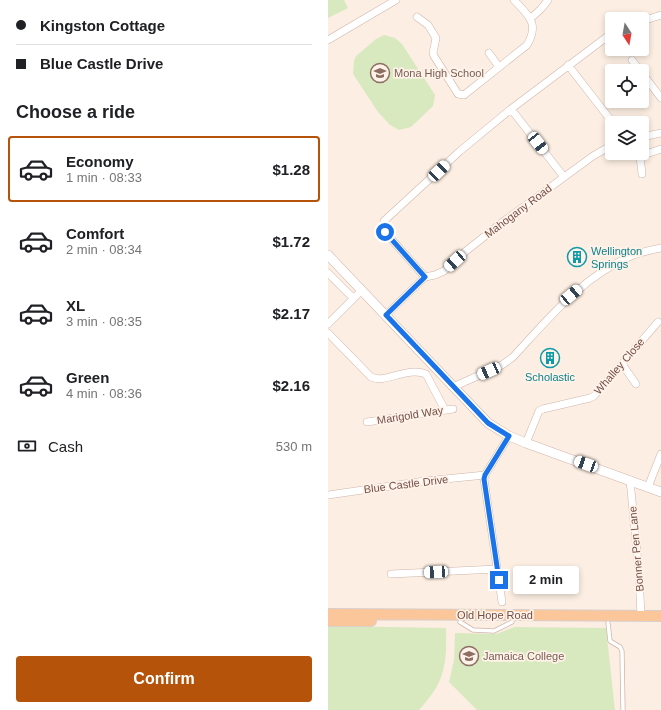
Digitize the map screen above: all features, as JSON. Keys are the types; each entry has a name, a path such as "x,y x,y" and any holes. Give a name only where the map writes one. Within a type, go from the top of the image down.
{"main road":[{"name":"Old Hope Road","path":"328,614 661,616"},
{"name":"Old Hope Road","path":"328,621 661,623"}],"street":[{"path":"328,40 396,0"},
{"path":"417,17 428,25 436,38 433,53 434,56 458,94 464,95 527,45 531,38 533,22 514,0"},
{"path":"531,18 548,0"},
{"path":"649,19 661,15"},
{"path":"386,315 425,277 385,232 383,227 384,221 460,151 511,109 605,37"},
{"path":"489,53 499,67"},
{"path":"632,60 635,64"},
{"path":"568,65 608,116"},
{"path":"649,82 661,98"},
{"path":"511,109 564,177"},
{"path":"649,136 661,133"},
{"name":"Mahogany Road","path":"425,277 444,271 466,251 504,221 593,156 605,149"},
{"path":"649,152 661,149"},
{"path":"640,160 642,174"},
{"path":"453,387 502,365 513,357 571,295 592,277 632,255 661,248"},
{"path":"328,255 488,423 509,436 526,443 661,492"},
{"path":"328,273 353,298"},
{"path":"328,324 362,290"},
{"name":"Whalley Close","path":"526,443 539,411 594,396 658,322"},
{"path":"328,333 374,379 380,379 403,373 426,374 445,410"},
{"path":"622,364 636,384"},
{"name":"Marigold Way","path":"367,422 453,409"},
{"path":"502,602 485,485 485,475 509,436"},
{"path":"648,487 661,454"},
{"name":"Blue Castle Drive","path":"328,495 425,481 485,475"},
{"name":"Bonner Pen Lane","path":"630,480 639,573 641,617"},
{"path":"391,574 497,569"}],"lane":[{"path":"608,623 610,641 620,647 622,651 623,710"}],"green space":[{"path":"328,0 344,0 348,8 328,18"},
{"path":"384,35 395,38 402,44 435,95 433,106 411,127 399,130 390,125 378,112 353,74 356,56 376,39"},
{"path":"328,626 446,628 446,652 443,672 428,700 419,710 328,710"},
{"path":"515,627 606,628 615,710 477,710 449,682 454,660 455,633 496,634"}],"place":[{"name":"Mona High School","path":"380,73"},
{"name":"Wellington Springs","path":"577,257"},
{"name":"Scholastic","path":"550,358"},
{"name":"Jamaica College","path":"469,656"}],"route":[{"path":"385,232 425,277 386,315 488,423 509,436 484,479 499,580"}]}
